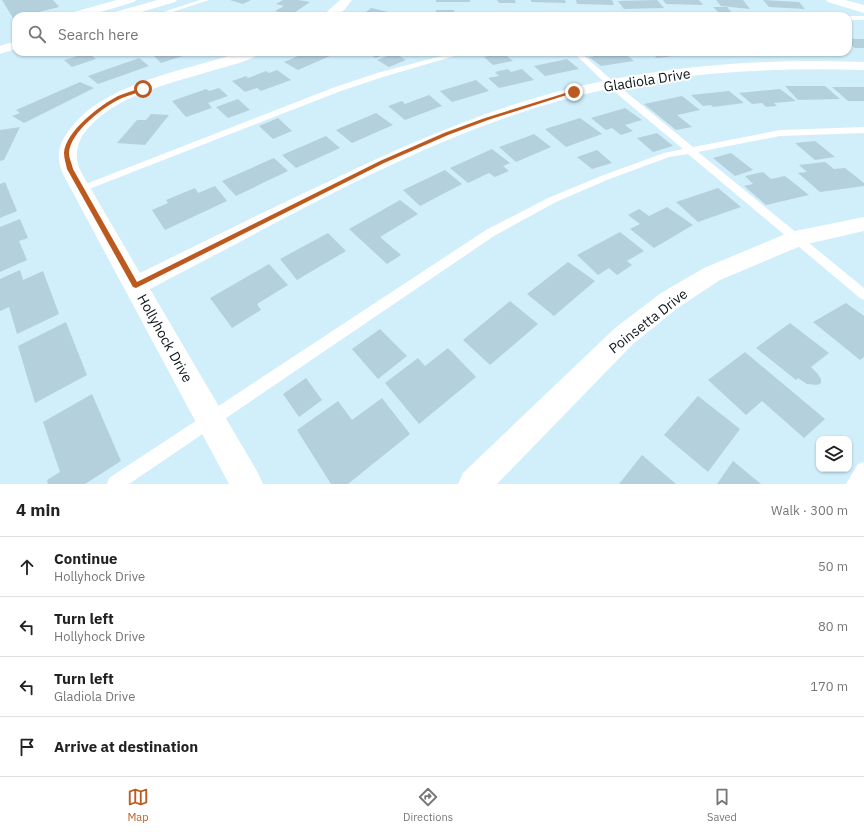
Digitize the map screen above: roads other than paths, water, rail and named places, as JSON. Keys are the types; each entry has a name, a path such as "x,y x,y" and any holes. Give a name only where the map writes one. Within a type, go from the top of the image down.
{"street":[{"path":"88,12 130,0"},
{"path":"129,12 171,0"},
{"path":"332,12 346,0"},
{"path":"832,0 864,9"},
{"path":"860,0 864,1"},
{"path":"0,50 12,46"},
{"name":"Hollyhock Drive","path":"241,56 119,98 98,110 82,125 72,137 66,153 70,169 247,484"},
{"name":"Gladiola Drive","path":"136,286 382,162 446,134 528,105 574,92 612,84 725,68 779,65 864,66"},
{"name":"Poinsetta Drive","path":"474,484 624,336 670,300 712,274 798,238 864,224"}],"lane":[{"path":"167,12 206,0"},
{"path":"852,18 864,18"},
{"path":"81,189 338,89 380,75 450,56"},
{"path":"580,56 864,295"},
{"path":"115,484 490,233 552,200 604,178 667,155 780,134 864,130"},
{"path":"854,484 864,470"}]}
